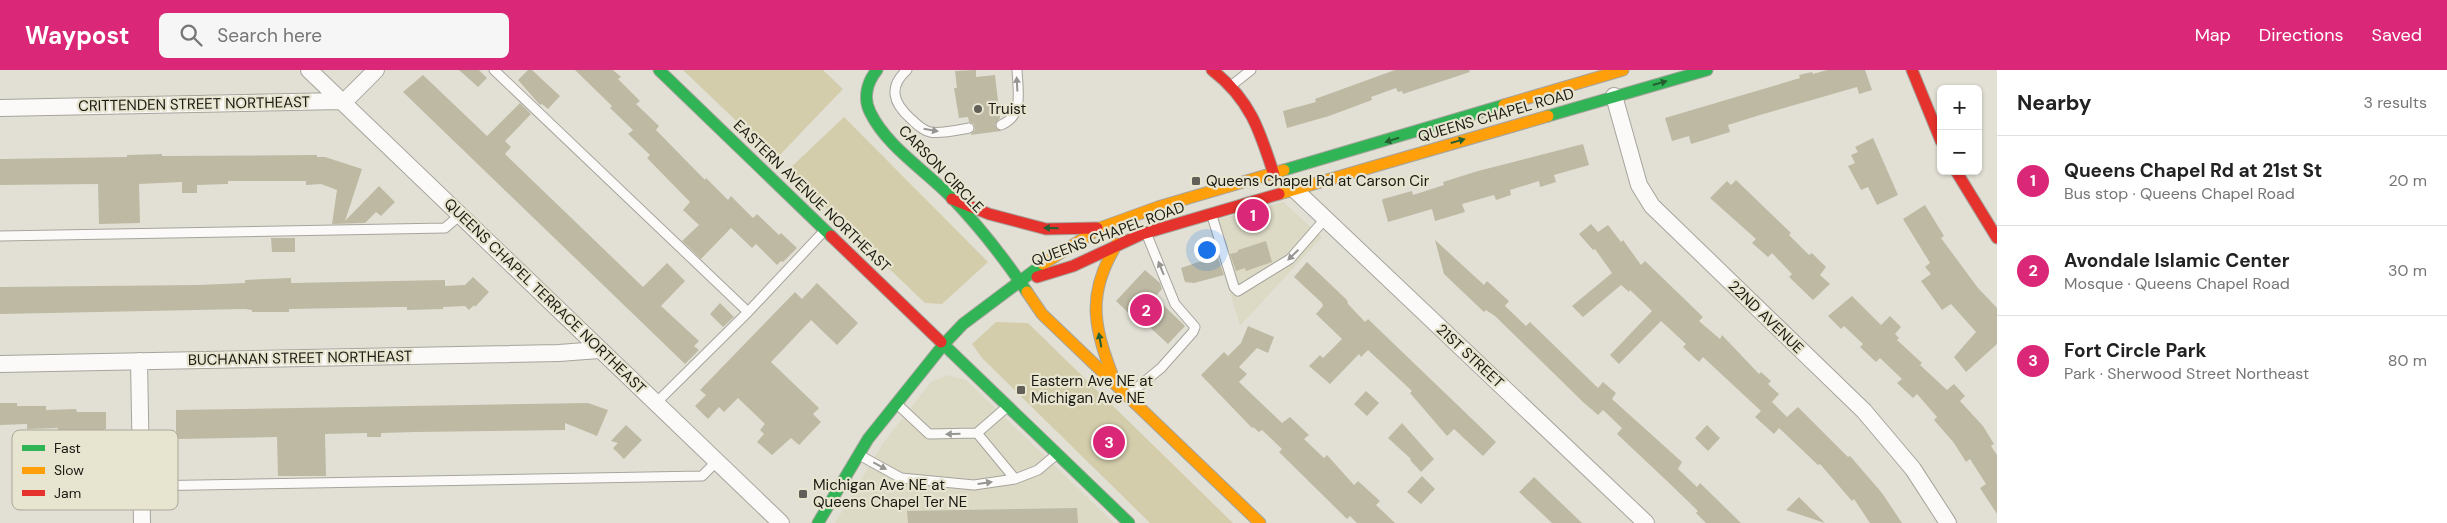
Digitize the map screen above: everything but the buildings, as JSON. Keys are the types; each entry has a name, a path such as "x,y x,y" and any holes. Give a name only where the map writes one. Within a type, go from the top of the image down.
{"main road":[{"name":"EASTERN AVENUE NORTHEAST","path":"659,70 1129,523"},
{"name":"CARSON CIRCLE","path":"877,70 869,78 867,99 870,111 882,129 952,199 1022,281"},
{"path":"1212,70 1244,98 1251,111 1274,174"},
{"name":"QUEENS CHAPEL ROAD","path":"1022,281 1061,251 1100,228 1158,207 1623,70"},
{"name":"QUEENS CHAPEL ROAD","path":"1022,281 1073,266 1118,244 1146,233 1707,70"},
{"path":"1912,70 1937,131"},
{"path":"1958,175 1997,238"},
{"path":"952,199 988,214 1046,229 1100,228"},
{"path":"1116,385 1099,342 1097,287 1104,266 1118,244"},
{"path":"818,523 858,455 894,403 944,344 984,307 1022,281 1042,314 1260,523"}],"street":[{"name":"QUEENS CHAPEL TERRACE NORTHEAST","path":"309,70 781,523"},
{"path":"342,101 347,99 376,70"},
{"name":"22ND AVENUE","path":"1614,96 1640,186 1652,206 1864,411 1913,469 1948,523"},
{"name":"CRITTENDEN STREET NORTHEAST","path":"0,108 342,101"},
{"name":"21ST STREET","path":"1294,189 1646,523"},
{"name":"BUCHANAN STREET NORTHEAST","path":"0,364 559,353 599,350"},
{"path":"139,361 141,430"},
{"path":"142,510 142,523"}],"lane":[{"path":"494,70 748,312"},
{"path":"907,70 896,81 894,97 901,110 920,127 931,132 969,128"},
{"path":"1000,125 1008,122 1018,110 1017,70"},
{"path":"1231,85 1251,70"},
{"path":"1211,213 1234,287 1238,291 1290,259 1324,218"},
{"path":"0,236 445,228 460,215"},
{"path":"656,403 748,312 825,230"},
{"path":"1127,396 1161,368 1194,332 1194,327 1175,304 1146,233"},
{"path":"894,403 928,434 977,433 1009,406"},
{"path":"977,433 1015,479"},
{"path":"858,455 901,478 974,485 1015,479 1038,470 1058,453"},
{"path":"178,485 702,476 717,461"}],"shaded area":[{"path":"683,70 823,70 843,89 776,159"},
{"path":"844,117 988,262 942,304 925,303 787,171"},
{"path":"1283,202 1322,237 1240,326 1209,222"},
{"path":"996,322 1028,323 1233,523 1150,523 982,358 972,344"},
{"path":"947,375 966,380 1114,523 835,523 883,443 931,382"}],"traffic: fast":[{"path":"659,70 831,236"},
{"path":"877,70 867,90 868,107 877,125 896,147 941,187 971,219 1027,292"},
{"path":"1548,116 1707,70"},
{"path":"1284,170 1504,105"},
{"path":"818,523 868,439 944,344 963,324 1043,264"},
{"path":"941,342 1129,523"}],"traffic: slow":[{"path":"1504,105 1623,70"},
{"path":"1279,194 1548,116"},
{"path":"1043,264 1100,228 1158,207 1284,170"},
{"path":"1116,385 1098,330 1096,314 1100,281 1117,244"},
{"path":"1027,292 1042,314 1260,523"}],"traffic: jam":[{"path":"1212,70 1236,92 1245,104 1264,144 1274,175"},
{"path":"1912,70 1937,131"},
{"path":"1958,175 1997,238"},
{"path":"1037,277 1073,266 1142,234 1279,194"},
{"path":"952,199 989,214 1046,229 1097,228"},
{"path":"831,236 941,342"}],"place":[{"name":"Truist","path":"978,109"},
{"name":"Queens Chapel Rd at Carson Cir","path":"1196,181"},
{"name":"Queens Chapel Rd at 21st St","path":"1253,215"},
{"name":"Avondale Islamic Center","path":"1146,310"},
{"name":"Eastern Ave NE at Michigan Ave NE","path":"1021,390"},
{"name":"Fort Circle Park","path":"1109,442"},
{"name":"Michigan Ave NE at Queens Chapel Ter NE","path":"803,494"}]}
